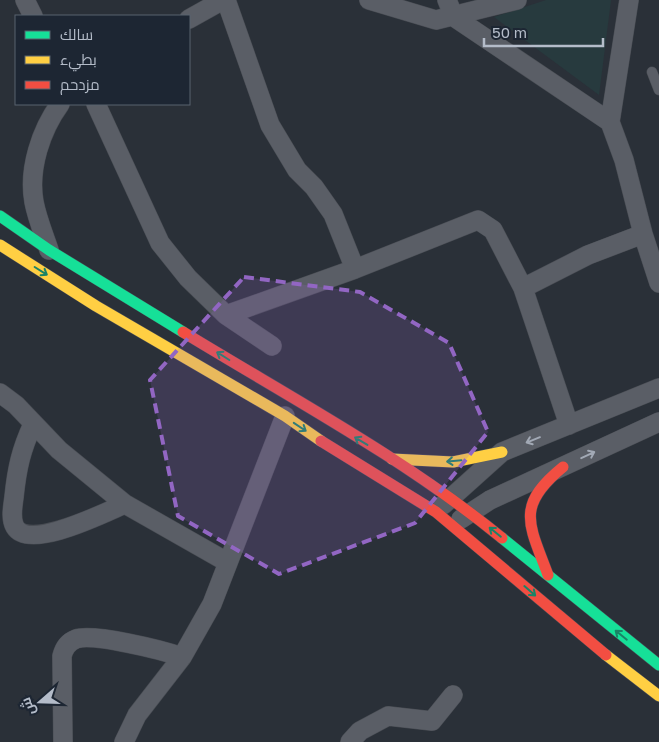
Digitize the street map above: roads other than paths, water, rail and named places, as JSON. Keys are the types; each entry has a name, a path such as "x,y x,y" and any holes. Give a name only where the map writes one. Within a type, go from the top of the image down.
{"main road":[{"path":"0,216 49,250 391,459 470,512 659,666"},
{"path":"0,245 96,306 285,416 344,457 436,512 587,640 659,696"},
{"path":"391,459 453,462 502,452"},
{"path":"549,576 535,538 531,520 532,499 543,484 563,467"}],"street":[{"path":"26,0 33,15"},
{"path":"190,18 223,0"},
{"path":"226,0 270,125 297,170 314,187 333,214 355,270"},
{"path":"369,0 446,12 517,0"},
{"path":"428,0 610,122"},
{"path":"629,0 610,122 624,160 643,234 659,283"},
{"path":"49,250 34,202 35,160 47,121 59,105"},
{"path":"96,105 160,243 188,278 226,315 272,346"},
{"path":"226,315 355,270 478,220 493,230 522,288 569,425"},
{"path":"522,288 588,255 643,234"},
{"path":"436,512 502,452 659,388"},
{"path":"0,393 16,405 58,450 125,504 227,562"},
{"path":"124,742 138,715 182,657 212,604 285,416"},
{"path":"452,526 490,500 659,422"},
{"path":"34,424 17,467 12,518 16,528 23,533 50,533 78,524 125,504"},
{"path":"63,742 62,656 64,648 74,639 85,637 137,645 182,657"},
{"path":"350,742 360,731 388,716 432,721 453,695"}],"lane":[{"path":"652,72 659,90"}]}
